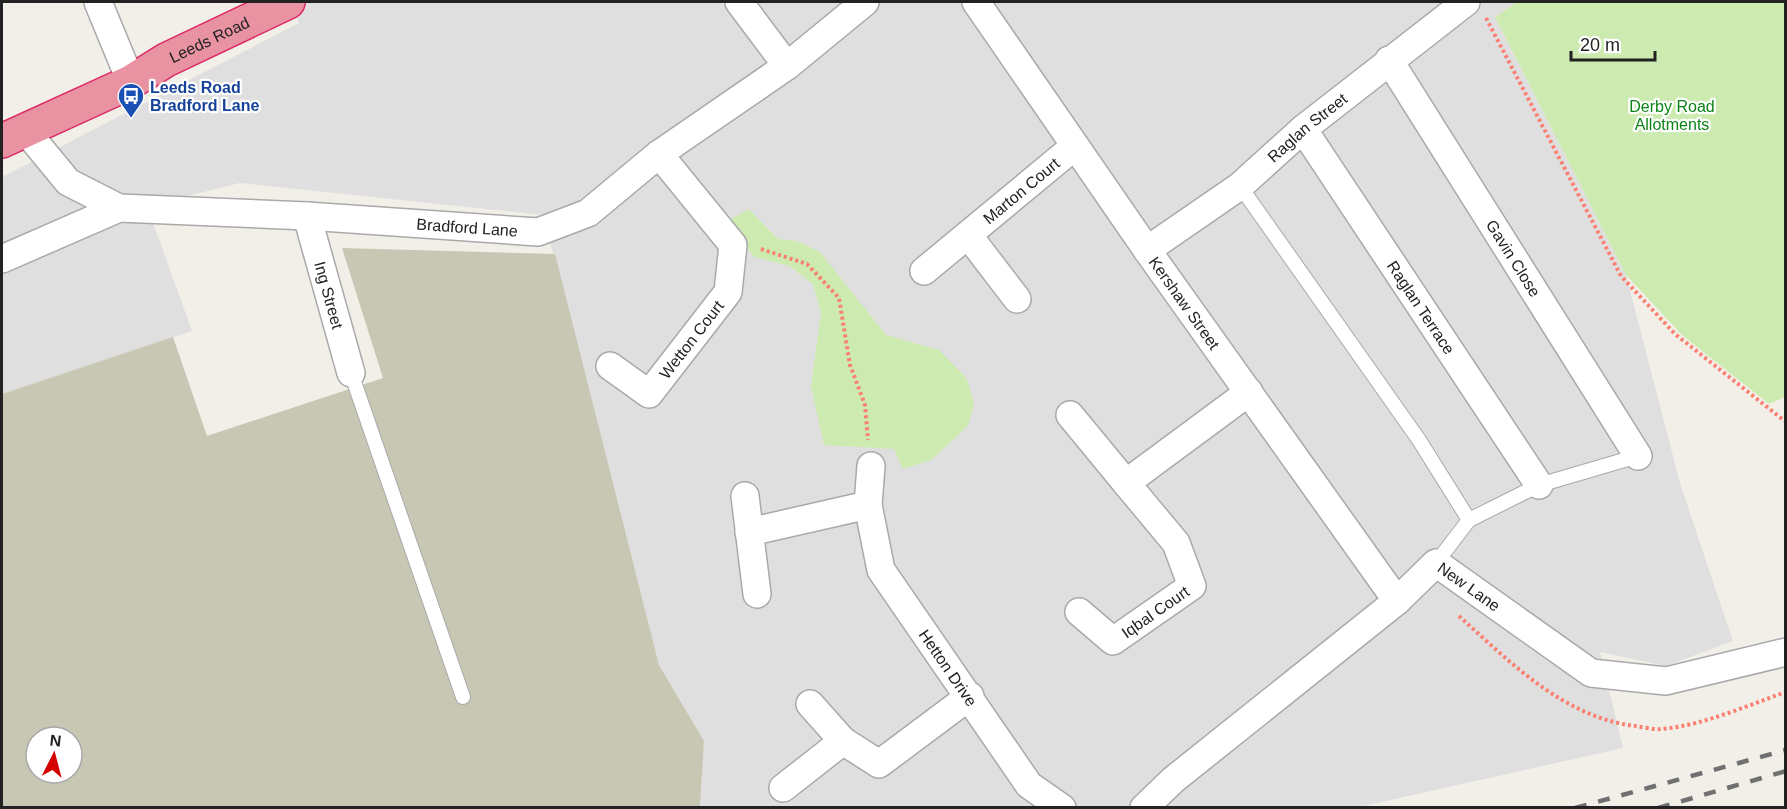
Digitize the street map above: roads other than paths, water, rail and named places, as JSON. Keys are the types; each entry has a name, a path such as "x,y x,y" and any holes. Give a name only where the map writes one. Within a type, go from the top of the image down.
{"highway":[{"name":"Leeds Road","path":"14,136 131,82 166,60 288,2"}],"street":[{"path":"98,2 131,82"},
{"path":"739,2 787,66"},
{"name":"Bradford Lane","path":"14,136 68,182 119,208 307,216 538,232 588,213 659,154 787,66 865,2"},
{"name":"Kershaw Street","path":"976,2 1147,250 1397,602"},
{"name":"Raglan Street","path":"1147,250 1240,186 1303,129 1389,60 1474,7"},
{"name":"Gavin Close","path":"1389,60 1638,456"},
{"name":"Raglan Terrace","path":"1303,129 1539,485"},
{"name":"Marton Court","path":"924,271 1075,146"},
{"name":"Wetton Court","path":"610,366 649,394 728,292 733,245 659,154"},
{"path":"2,259 119,208"},
{"name":"Ing Street","path":"307,216 351,373"},
{"name":"Marton Court","path":"968,235 1017,299"},
{"path":"1126,483 1249,392"},
{"name":"Iqbal Court","path":"1070,415 1176,543 1192,586 1113,641 1079,612"},
{"name":"Hetton Drive","path":"871,466 868,506 881,570 970,696 1029,785 1062,807"},
{"path":"745,496 757,594"},
{"path":"749,532 868,506"},
{"name":"New Lane","path":"1144,807 1173,780 1397,602 1436,563 1591,673 1666,681 1785,652"},
{"path":"810,704 843,741 879,764 970,696"},
{"path":"783,788 843,741"}],"lane":[{"path":"1240,186 1419,440 1469,520"},
{"path":"351,373 463,697"},
{"path":"1436,563 1469,520 1539,485 1638,456"}],"railway":[{"path":"1575,808 1786,750"},
{"path":"1658,808 1786,771"}],"place":[{"name":"Leeds Road Bradford Lane","path":"131,119"}],"park label":[{"name":"Derby Road Allotments","path":"1672,115"}]}
